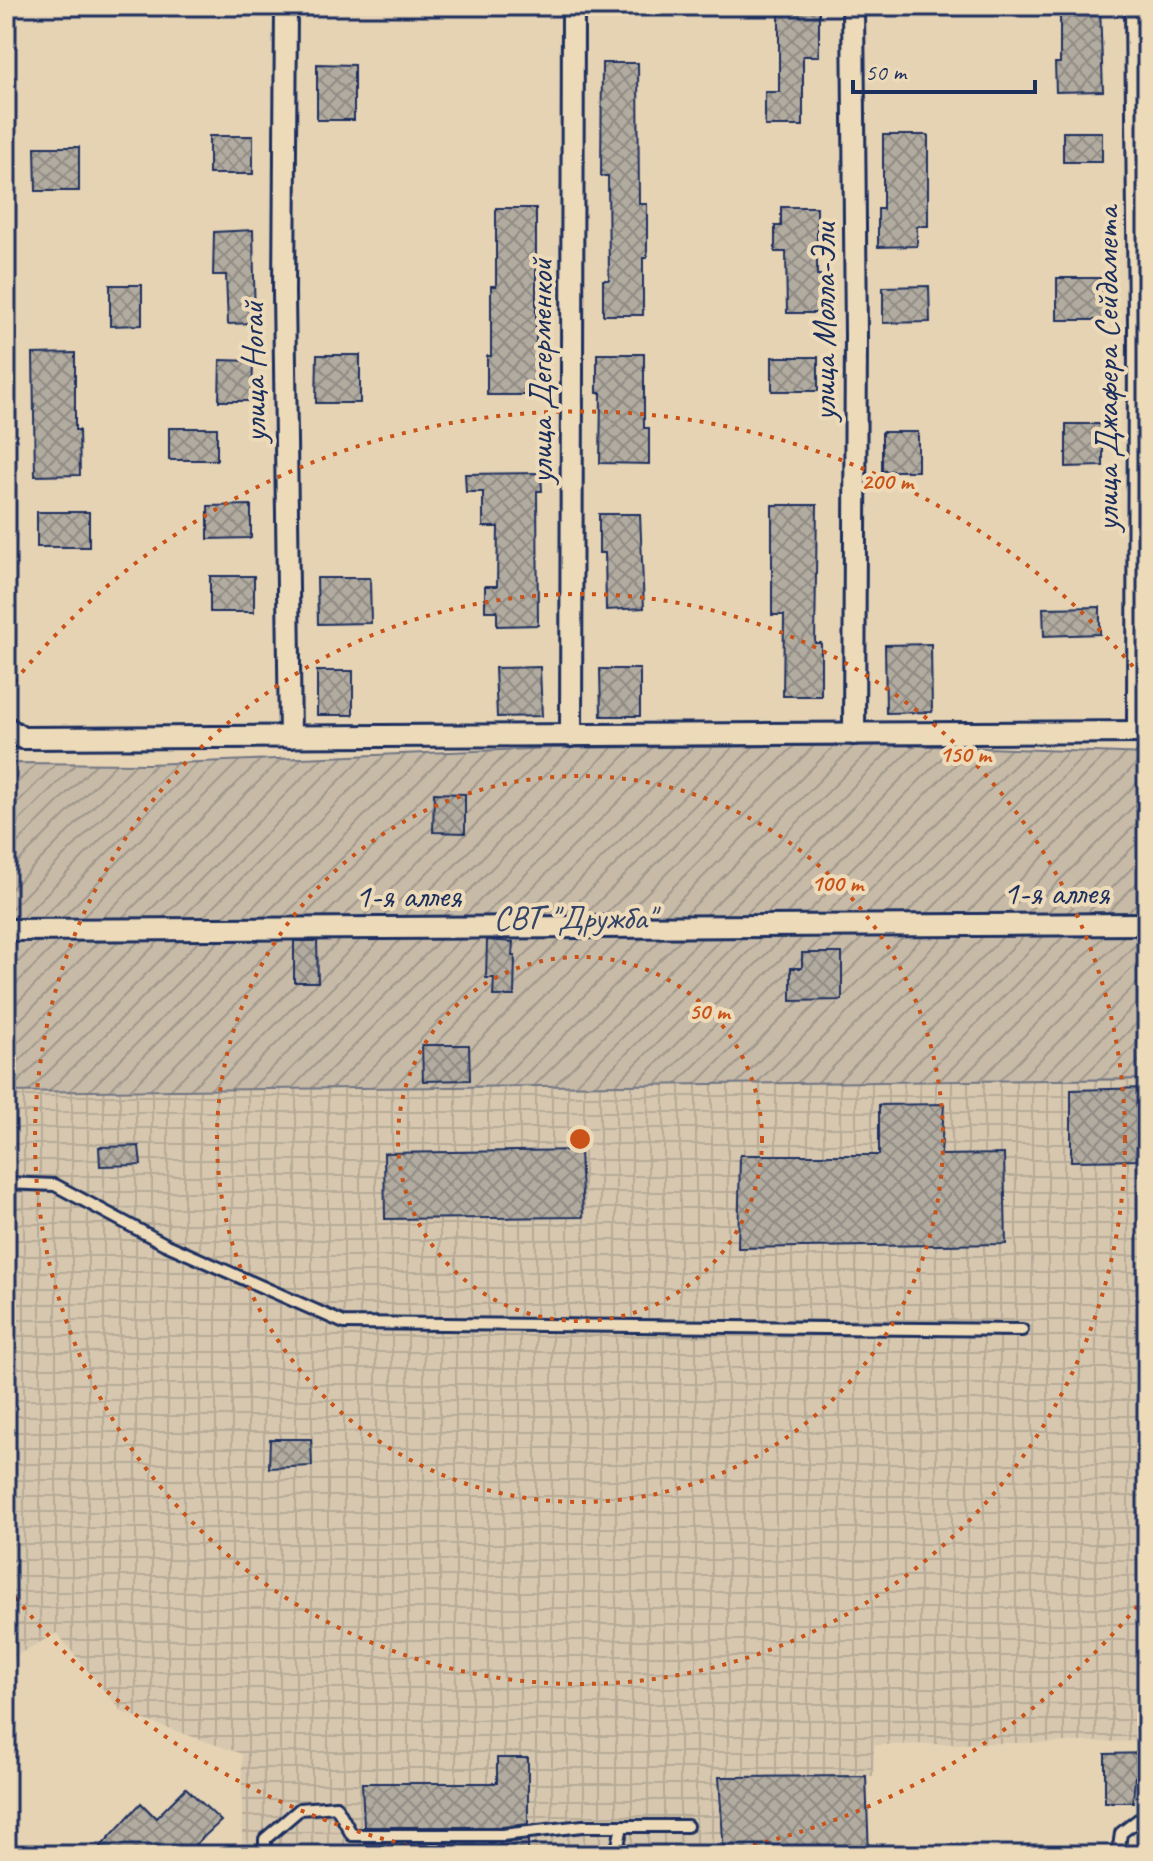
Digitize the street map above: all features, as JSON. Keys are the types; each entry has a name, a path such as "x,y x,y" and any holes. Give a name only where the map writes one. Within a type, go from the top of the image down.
{"street":[{"name":"улица Ногай","path":"286,6 284,292 290,737"},
{"name":"улица Дегерменкой","path":"571,736 573,6"},
{"name":"улица Молла-Эли","path":"853,6 856,320 854,734"},
{"name":"улица Джафера Сейдамета","path":"1136,6 1142,732"},
{"path":"6,727 22,738 1142,732"},
{"name":"1-я аллея","path":"6,930 1147,924"}],"lane":[{"path":"6,1183 55,1185 165,1244 344,1323 1022,1330"},
{"path":"265,1855 265,1839 300,1809 336,1806 352,1835 502,1835 583,1826 687,1826"},
{"path":"1118,1855 1121,1833 1147,1813"},
{"path":"616,1855 622,1826"}],"shaded area":[{"path":"1147,1079 1147,1741 874,1745 873,1776 866,1776 869,1855 242,1855 242,1754 122,1712 57,1633 6,1661 6,1093"}],"green space":[{"name":"СВТ \"Дружба\"","path":"907,745 1147,754 1147,1079 6,1092 6,763 148,764 553,748"}],"building":[{"path":"779,6 819,6 819,56 803,56 803,126 765,126 765,92 779,92"},
{"path":"1060,6 1100,6 1103,91 1056,92 1055,63 1060,63"},
{"path":"602,63 638,63 639,204 647,204 643,315 603,315 603,280 609,280 608,176 601,176"},
{"path":"317,64 354,65 354,120 317,120"},
{"path":"1063,132 1102,132 1102,162 1063,162"},
{"path":"883,135 928,135 928,226 917,226 917,246 878,247 878,209 883,209"},
{"path":"209,136 253,136 253,174 209,174"},
{"path":"35,147 79,147 79,191 36,191"},
{"path":"781,207 817,207 817,275 820,275 821,313 787,313 786,252 775,252 775,226 781,226"},
{"path":"496,208 536,208 536,395 487,395 487,356 491,356 491,286 496,286"},
{"path":"253,230 255,323 228,324 226,275 213,275 214,232"},
{"path":"1057,278 1105,278 1106,320 1057,320"},
{"path":"110,285 142,285 142,325 110,326"},
{"path":"929,286 930,322 883,323 883,287"},
{"path":"75,353 75,430 79,430 80,475 35,476 33,354"},
{"path":"597,354 644,354 644,428 649,428 649,464 600,463 601,393 597,393"},
{"path":"317,355 360,355 360,403 316,403"},
{"path":"772,357 818,357 818,391 772,391"},
{"path":"220,360 253,361 252,401 219,401"},
{"path":"1066,424 1103,424 1103,466 1066,467"},
{"path":"169,428 217,428 217,460 169,460"},
{"path":"882,432 918,432 918,471 882,471"},
{"path":"541,473 542,491 537,491 538,625 497,626 497,611 485,611 485,586 497,586 498,527 483,527 483,492 466,492 465,474"},
{"path":"251,505 251,538 208,539 208,506"},
{"path":"772,505 817,505 815,643 821,643 821,696 783,696 784,615 772,615"},
{"path":"37,512 89,512 89,547 37,547"},
{"path":"599,514 640,514 644,608 606,610 605,553 599,553"},
{"path":"210,576 254,576 254,612 210,612"},
{"path":"317,578 370,578 371,623 318,624"},
{"path":"1100,607 1100,634 1044,636 1043,608"},
{"path":"931,644 932,712 886,713 885,645"},
{"path":"540,667 542,716 497,717 495,668"},
{"path":"600,669 640,669 640,716 601,716"},
{"path":"317,671 353,671 353,715 317,715"},
{"path":"434,793 465,794 465,833 433,832"},
{"path":"487,940 513,942 514,996 493,996 494,978 486,978"},
{"path":"294,941 317,941 318,982 294,982"},
{"path":"802,953 842,953 842,1000 791,1001 791,968 802,968"},
{"path":"422,1045 469,1045 470,1080 423,1081"},
{"path":"1147,1088 1147,1160 1071,1161 1071,1090"},
{"path":"944,1104 941,1155 1004,1154 1006,1244 738,1248 740,1155 879,1155 879,1105"},
{"path":"139,1146 141,1165 100,1166 99,1147"},
{"path":"580,1150 583,1217 385,1219 384,1153"},
{"path":"270,1439 311,1439 312,1466 269,1468"},
{"path":"1147,1753 1147,1777 1135,1777 1133,1802 1105,1802 1105,1754"},
{"path":"497,1758 528,1758 528,1824 502,1827 364,1827 362,1783 497,1783"},
{"path":"866,1776 869,1855 724,1855 719,1777"},
{"path":"186,1788 221,1821 184,1855 93,1855 141,1803 156,1818"},
{"path":"528,1840 528,1855 366,1855 365,1843 502,1843"}]}
